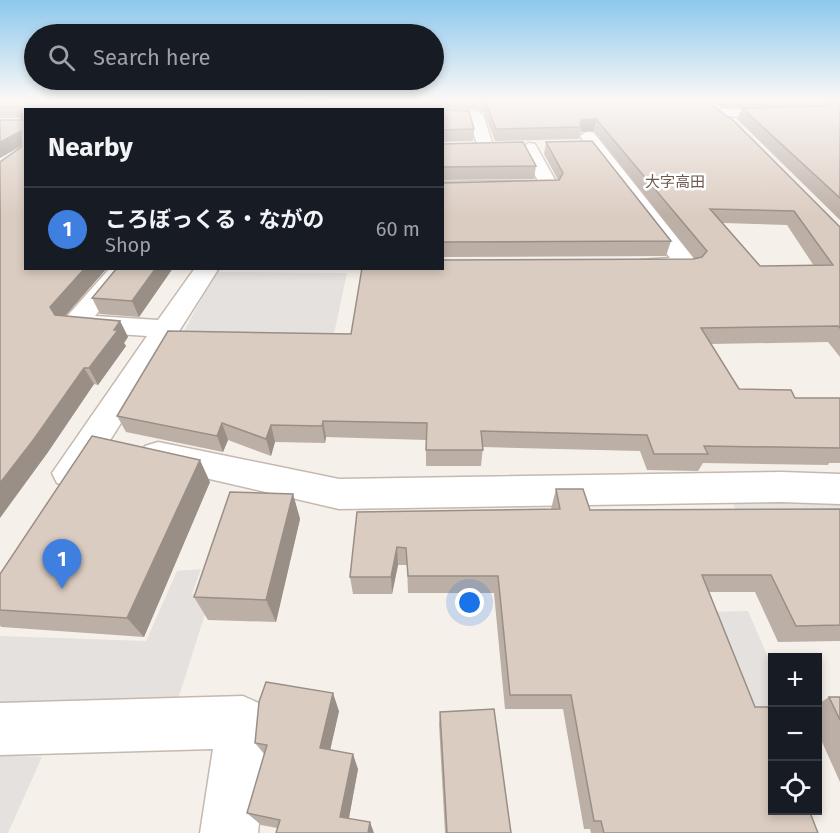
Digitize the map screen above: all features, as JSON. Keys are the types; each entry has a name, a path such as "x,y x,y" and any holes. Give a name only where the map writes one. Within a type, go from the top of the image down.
{"street":[{"path":"483,138 486,148"},
{"path":"585,143 687,265 631,265"},
{"path":"464,148 551,147"},
{"path":"444,188 550,187 529,148"},
{"path":"121,270 75,323 167,329"},
{"path":"56,494 206,270"},
{"path":"92,440 339,494 782,487 840,489"},
{"path":"0,729 243,722 230,833"}],"shaded area":[{"path":"216,272 347,273 334,334 183,333"},
{"path":"732,502 840,502 840,524 743,524"},
{"path":"201,569 192,594 211,595 175,709 0,708 0,636 146,641 177,571"},
{"path":"748,611 768,657 768,707 741,707 703,612"},
{"path":"0,755 42,757 8,833 0,833"}],"building":[{"path":"21,138 24,138 24,270 83,270 50,307 55,315 120,321 114,330 118,330 89,368 84,368 0,483 0,162 21,147"},
{"path":"612,138 751,138 840,227 840,328 838,326 701,328 739,389 791,390 795,398 840,398 840,448 704,446 708,454 654,454 647,435 481,431 483,450 426,450 427,423 323,421 322,426 271,425 266,439 222,423 217,436 117,416 168,331 351,334 362,270 444,270 444,260 693,259 702,257 707,251","holes":["710,209 794,211 833,265 760,266"]},
{"path":"775,138 840,138 840,198"},
{"path":"592,141 671,241 444,242 444,183 559,180 563,173 546,142"},
{"path":"523,142 536,166 444,167 444,144"},
{"path":"115,270 155,270 132,301 92,298"},
{"path":"92,436 200,460 127,618 0,610 0,574"},
{"path":"556,489 583,489 590,510 840,509 840,625 796,626 771,575 702,575 755,707 768,707 768,815 811,815 818,833 604,833 601,821 594,821 571,695 510,695 498,576 408,576 406,548 397,547 391,577 350,577 357,512 560,509"},
{"path":"230,492 293,494 266,600 194,597"},
{"path":"266,682 333,693 320,748 353,754 340,817 370,822 368,833 276,833 280,820 247,813 267,745 255,743 259,702"},
{"path":"829,697 840,697 840,720"},
{"path":"494,709 511,833 447,833 440,712"}],"place":[{"name":"ころぼっくる・ながの","path":"62,589"}],"district":[{"name":"大字高田","path":"675,182"}]}
